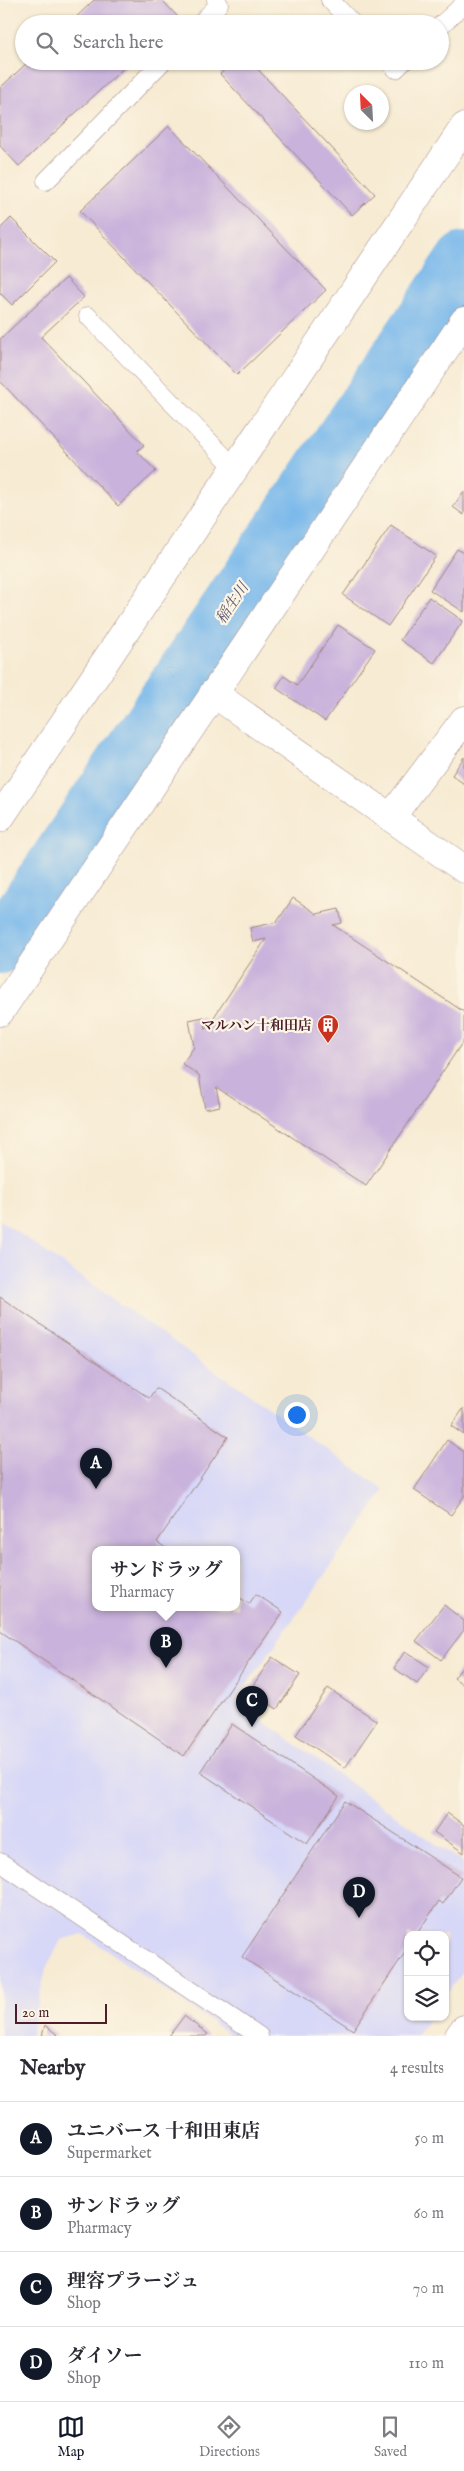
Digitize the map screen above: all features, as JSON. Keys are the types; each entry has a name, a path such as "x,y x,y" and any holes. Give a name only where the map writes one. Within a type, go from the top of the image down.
{"street":[{"path":"0,818 464,127"},
{"path":"0,1012 464,321"},
{"path":"213,693 464,869"},
{"path":"391,817 464,720"},
{"path":"459,2036 464,2029"}],"lane":[{"path":"209,15 219,4 216,0"},
{"path":"330,0 344,15"},
{"path":"449,18 464,4"},
{"path":"46,181 154,70"},
{"path":"88,316 235,468"},
{"path":"0,1862 259,2036"}],"shaded area":[{"path":"0,1220 385,1490 235,1701 464,1864 464,1970 449,1991 449,1931 404,1931 404,2021 427,2021 416,2036 232,2036 83,1934 61,1940 46,1968 31,2036 0,2036"}],"building":[{"path":"94,0 162,0 176,15 78,15"},
{"path":"19,70 121,70 19,166 0,146 0,88"},
{"path":"224,70 258,70 375,194 352,215 220,74"},
{"path":"169,126 326,290 237,375 80,211"},
{"path":"11,218 55,262 12,305 0,293 0,229"},
{"path":"66,278 84,297 41,337 144,445 137,451 156,471 118,506 0,381 0,339"},
{"path":"464,491 464,515 453,507"},
{"path":"391,525 436,556 388,626 343,595"},
{"path":"457,549 464,553 464,612 430,590"},
{"path":"429,597 463,621 434,663 400,640"},
{"path":"338,625 375,649 325,721 276,688 284,676 297,685"},
{"path":"464,757 464,784 452,775"},
{"name":"マルハン十和田店","path":"293,898 317,914 339,909 342,923 333,925 464,1012 464,1040 366,1186 216,1087 220,1106 205,1109 199,1075 182,1064 194,1047 189,1020 204,1017 206,1029 266,939 253,942 250,928 277,922"},
{"path":"0,1297 149,1398 156,1388 228,1437 157,1542 163,1546 92,1546 92,1611 240,1611 240,1598 249,1604 256,1594 283,1612 184,1756 0,1631"},
{"path":"464,1408 464,1435 451,1426"},
{"path":"447,1440 464,1452 464,1496 451,1515 414,1490"},
{"path":"444,1605 464,1621 464,1630 441,1660 416,1641"},
{"path":"405,1651 429,1667 417,1684 394,1668"},
{"path":"272,1657 300,1675 277,1709 250,1690"},
{"path":"464,1665 464,1685 454,1678"},
{"path":"328,1688 377,1721 345,1768 296,1735"},
{"path":"232,1724 339,1796 307,1844 200,1772"},
{"path":"345,1801 461,1877 443,1904 439,1901 419,1931 404,1931 404,1954 353,2030 242,1957"},
{"path":"447,1813 464,1825 464,1853 434,1832"},
{"path":"184,2016 208,2034 206,2036 169,2036"},
{"path":"45,2025 59,2036 42,2036"}],"waterway":[{"name":"稲生川","path":"0,946 464,260"}],"place":[{"name":"マルハン十和田店","path":"328,1044"},
{"name":"ユニバース 十和田東店","path":"96,1489"},
{"name":"サンドラッグ","path":"166,1668"},
{"name":"理容プラージュ","path":"252,1727"},
{"name":"ダイソー","path":"359,1918"}]}
